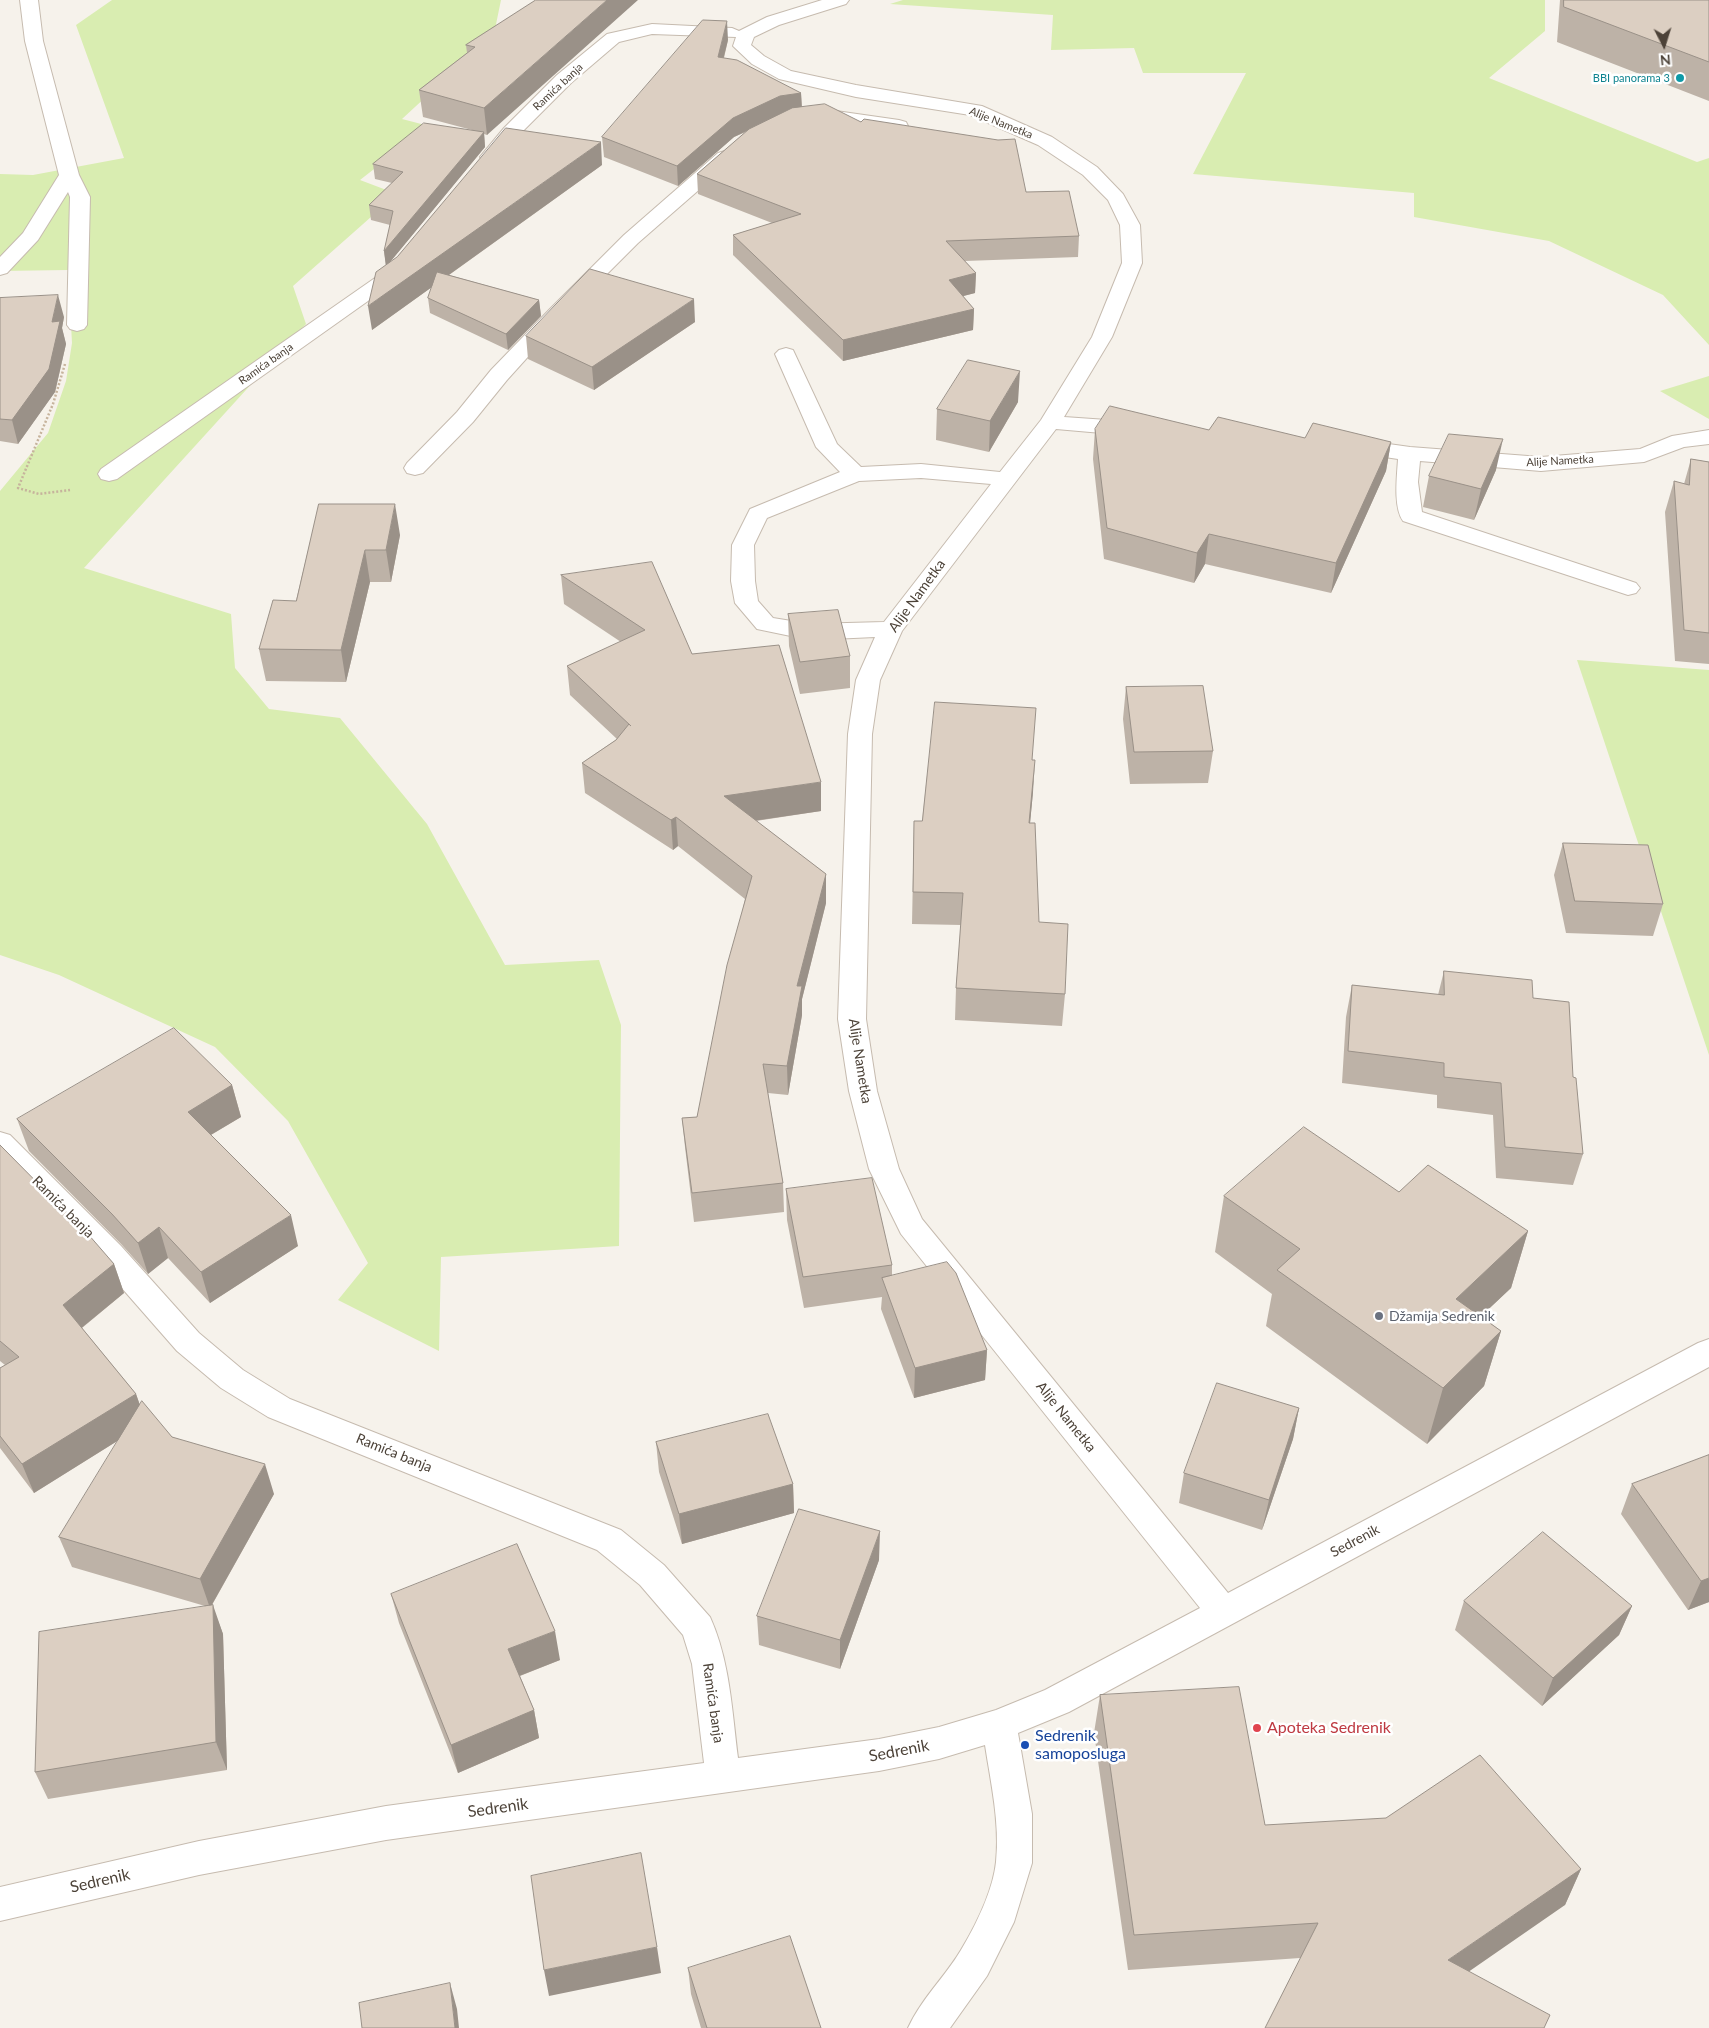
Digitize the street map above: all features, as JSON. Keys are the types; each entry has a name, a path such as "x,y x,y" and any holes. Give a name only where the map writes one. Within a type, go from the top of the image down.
{"street":[{"path":"29,0 34,41 69,175 80,197 77,325"},
{"path":"746,34 773,21 840,0"},
{"name":"Ramića banja","path":"476,174 511,132 564,80 613,38 652,29 687,29 746,34"},
{"name":"Alije Nametka","path":"746,34 742,46 758,60 785,75 856,91 975,110 1045,141 1090,171 1116,198 1130,225 1132,263 1102,337 1050,422 891,629 868,680 860,734 852,1019 864,1091 884,1169 911,1226 1222,1611"},
{"path":"796,120 829,116 918,130"},
{"path":"1003,140 1030,134"},
{"path":"415,468 465,416 499,375 631,239 742,143"},
{"path":"0,269 31,236 69,175"},
{"name":"Ramića banja","path":"109,474 392,275 410,253"},
{"path":"786,354 827,447 855,474"},
{"path":"1050,422 1157,430"},
{"name":"Alije Nametka","path":"1331,444 1360,446 1410,454 1541,464 1644,454 1680,441 1709,437"},
{"path":"1410,454 1407,482 1411,516 1628,588"},
{"path":"891,629 810,632 765,624 747,603 743,581 743,545 758,514 855,474 921,471 1006,479"},
{"name":"Ramića banja","path":"0,1143 110,1254 188,1342 232,1379 279,1408 609,1540 652,1575 698,1628 709,1664 723,1777"},
{"name":"Sedrenik","path":"0,1904 198,1858 386,1823 879,1755 939,1743 999,1726 1057,1701 1709,1352"},
{"path":"927,2028 974,1963 1001,1910 1014,1863 1014,1814 999,1726"}],"path":[{"path":"77,325 53,404 18,488 39,494 69,491 109,474"}],"green space":[{"path":"112,0 501,0 494,34 402,119 429,126 360,180 397,194 293,286 306,324 84,568 231,614 235,668 269,709 340,718 427,824 505,965 599,960 621,1025 619,1246 441,1257 439,1351 338,1300 368,1263 288,1121 215,1047 59,975 0,955 0,491 48,433 66,381 72,343 68,270 0,271 0,174 33,175 124,158 76,25"},
{"path":"903,0 1545,0 1545,31 1489,78 1697,162 1709,158 1709,345 1663,295 1549,241 1414,217 1414,193 1193,174 1246,73 1143,73 1134,48 1051,50 1053,15 890,4"},
{"path":"1709,376 1709,419 1660,391"},
{"path":"1577,660 1709,670 1709,1055"}],"building":[{"path":"536,0 607,0 484,108 419,90 475,47 466,45"},
{"path":"1564,0 1709,0 1709,62 1564,7"},
{"path":"703,20 727,21 718,57 737,60 801,93 780,96 733,118 677,166 602,137"},
{"path":"825,104 861,122 864,119 998,140 1015,139 1026,192 1069,191 1079,236 946,241 976,273 949,280 974,309 843,340 733,235 801,214 697,174 749,129 792,108"},
{"path":"424,123 484,132 384,251 393,211 369,205 403,172 373,164"},
{"path":"506,128 601,142 368,306 376,272 397,257"},
{"path":"590,269 694,299 592,367 526,336"},
{"path":"437,272 539,300 506,334 428,298"},
{"path":"58,295 52,322 60,321 49,369 12,420 0,419 0,298"},
{"path":"968,360 1020,371 990,421 937,409"},
{"path":"1110,406 1209,430 1218,417 1305,438 1313,423 1391,442 1336,563 1209,534 1197,553 1107,528 1095,429"},
{"path":"1449,434 1503,439 1481,489 1429,476"},
{"path":"1691,459 1709,462 1709,633 1684,630 1674,481 1689,485"},
{"path":"319,504 395,504 386,550 365,550 341,650 259,649 273,600 296,601"},
{"path":"652,562 692,654 779,645 821,782 724,796 826,874 797,986 802,986 787,1066 763,1064 783,1183 692,1193 682,1118 697,1117 727,965 752,876 676,817 671,820 582,763 616,740 629,724 567,666 645,630 561,575"},
{"path":"838,610 850,656 800,662 788,614"},
{"path":"1203,686 1213,751 1134,752 1126,687"},
{"path":"935,702 1036,708 1032,760 1035,760 1029,823 1035,823 1039,922 1068,924 1065,994 956,988 963,893 913,892 914,821 922,821"},
{"path":"1563,843 1648,845 1663,904 1575,901"},
{"path":"1444,971 1532,980 1533,998 1569,1002 1573,1077 1576,1078 1583,1154 1505,1147 1501,1083 1444,1077 1444,1063 1348,1051 1352,985 1444,995"},
{"path":"174,1028 232,1085 188,1112 291,1215 201,1272 159,1227 138,1243 112,1214 17,1119"},
{"path":"1304,1127 1399,1192 1428,1165 1528,1231 1456,1299 1501,1331 1443,1388 1277,1270 1300,1249 1224,1196"},
{"path":"0,1145 88,1234 114,1264 63,1305 136,1394 22,1464 0,1436 0,1368 19,1357 0,1341"},
{"path":"872,1178 892,1265 803,1277 786,1189"},
{"path":"947,1262 956,1273 987,1350 915,1368 882,1278"},
{"path":"1217,1383 1299,1408 1269,1500 1184,1473"},
{"path":"142,1401 172,1437 265,1464 200,1579 59,1537"},
{"path":"768,1414 793,1484 679,1514 656,1442"},
{"path":"1709,1455 1709,1578 1701,1581 1632,1484"},
{"path":"799,1509 880,1531 840,1640 757,1616"},
{"path":"1543,1532 1632,1606 1553,1678 1464,1601"},
{"path":"517,1544 555,1631 508,1649 534,1710 451,1745 391,1594"},
{"path":"213,1605 216,1742 35,1772 39,1632"},
{"path":"1239,1687 1265,1825 1386,1818 1480,1755 1581,1869 1448,1960 1550,2015 1544,2028 1265,2028 1318,1923 1134,1935 1100,1695"},
{"path":"641,1853 657,1947 544,1970 531,1876"},
{"path":"790,1936 821,2028 707,2028 688,1968"},
{"path":"450,1983 455,2028 362,2028 359,2003"}],"place":[{"name":"BBI panorama 3","path":"1680,78"},
{"name":"Džamija Sedrenik","path":"1379,1316"},
{"name":"Apoteka Sedrenik","path":"1257,1728"},
{"name":"Sedrenik samoposluga","path":"1025,1745"}]}
